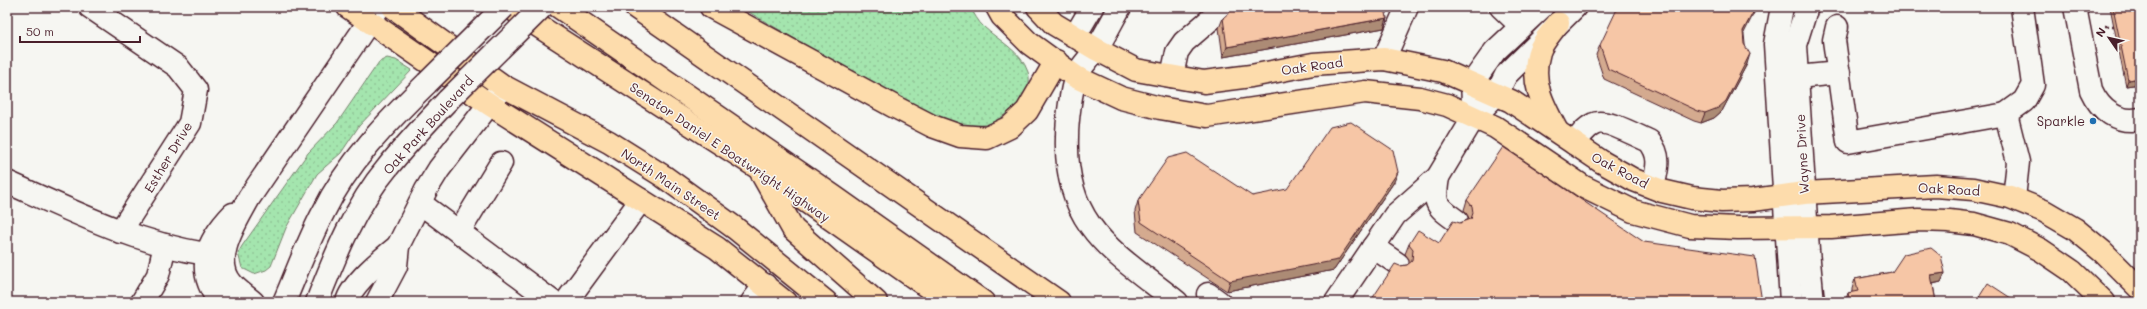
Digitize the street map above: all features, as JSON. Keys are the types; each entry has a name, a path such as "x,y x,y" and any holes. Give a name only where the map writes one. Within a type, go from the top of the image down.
{"main road":[{"path":"348,7 374,14 489,104 717,248 759,294 785,302"},
{"name":"North Main Street","path":"393,7 503,86 609,142 663,176 735,228 826,302"},
{"name":"Senator Daniel E Boatwright Highway","path":"509,7 760,169 949,302"},
{"path":"559,7 833,196 983,302"},
{"path":"634,7 1051,296 1075,302"},
{"path":"712,7 895,107 932,126 960,136 987,138 1010,127 1027,111 1056,61 1075,36"},
{"path":"996,7 1002,16 1029,43 1076,76 1122,98 1160,108 1207,116 1365,92 1420,98 1447,105 1495,127 1584,187 1634,211 1690,226 1738,228 1796,227 1936,220 1955,221 1992,228 2026,241 2057,260 2104,302"},
{"name":"Oak Road","path":"1038,7 1054,24 1096,49 1136,70 1204,82 1251,76 1313,64 1384,59 1442,71 1511,101 1609,166 1634,180 1692,198 1722,201 1763,200 1794,195 1936,186 1973,189 2014,198 2044,211 2075,229 2103,252 2140,289"},
{"path":"1558,24 1539,51 1535,80 1542,100 1566,138"},
{"path":"760,169 793,229 876,302"}],"street":[{"name":"Esther Drive","path":"90,7 178,67 196,90 190,123 120,232"},
{"name":"Oak Park Boulevard","path":"284,302 323,212 343,179 399,111 504,7"},
{"name":"Oak Park Boulevard","path":"317,302 333,263 369,194 386,168 448,100 542,7"},
{"path":"1075,36 1092,7"},
{"path":"1120,7 1096,49 1076,76 1067,127 1066,150 1070,177 1079,209 1094,232 1111,249 1177,302"},
{"path":"1172,76 1177,52 1184,42 1225,7"},
{"path":"1384,59 1407,7"},
{"path":"1501,7 1520,25"},
{"path":"1474,117 1472,83 1495,51 1520,25 1542,7"},
{"path":"1336,302 1395,215 1438,177 1474,117 1496,95 1506,75 1575,7"},
{"name":"Wayne Drive","path":"1782,7 1774,44 1794,195 1796,227 1791,302"},
{"name":"Wayne Drive","path":"1794,195 1797,77 1795,45 1806,7"},
{"path":"1837,27 1834,40 1848,142 2006,114 2024,101 2033,85 2022,7"},
{"path":"2075,7 2091,90 2095,99 2100,106 2112,116 2122,120 2140,119"},
{"path":"253,302 232,284 228,278 224,261 225,248 249,198 374,14"},
{"path":"1797,77 1839,73"},
{"path":"377,302 396,266 398,246 438,169 503,86"},
{"path":"2006,114 2018,162 2014,198"},
{"path":"1566,138 1584,131 1595,123 1604,122 1649,142 1654,147 1659,163 1653,187"},
{"path":"459,232 500,163"},
{"path":"1438,177 1435,198 1442,210 1457,221"},
{"path":"7,182 120,232 165,245 206,254"},
{"path":"212,300 206,268 206,254 212,239 249,198"},
{"path":"566,302 641,200"},
{"path":"420,203 459,232 531,296 553,302"},
{"name":"Wayne Drive","path":"1796,227 1813,302"},
{"path":"142,302 158,275 165,245"},
{"path":"347,302 351,292 385,256 398,246"},
{"path":"1373,247 1398,264"}],"path":[{"path":"2105,26 2114,26"}],"green space":[{"path":"740,7 970,7 982,25 1015,52 1025,65 1029,77 1027,91 1019,104 992,123 984,125 966,125 947,121 909,106"},
{"path":"387,58 396,60 412,70 359,126 341,153 317,174 286,228 271,266 266,270 254,274 242,268 238,253 242,246 308,153 337,123 379,62"}],"building":[{"path":"1235,7 1385,7 1387,18 1227,47 1223,18"},
{"path":"1618,7 1756,7 1743,31 1744,44 1750,54 1726,101 1718,108 1705,113 1608,69 1600,45"},
{"path":"2113,7 2140,7 2140,78 2128,80"},
{"path":"1351,122 1393,150 1398,172 1338,260 1230,281 1141,222 1138,201 1168,158 1187,153 1252,196 1287,189 1330,127"},
{"path":"1503,147 1644,242 1755,257 1762,302 1370,302 1395,264 1400,266 1407,265 1412,261 1413,249 1409,244 1418,230 1439,243 1453,221 1460,223 1471,219 1473,213 1472,206 1467,200"},
{"path":"1931,248 1941,256 1945,273 1931,275 1936,302 1850,302 1848,293 1858,291 1855,279 1892,272 1904,254"},
{"path":"1988,283 2017,302 1976,302"}],"place":[{"name":"Sparkle","path":"2093,121"}]}
